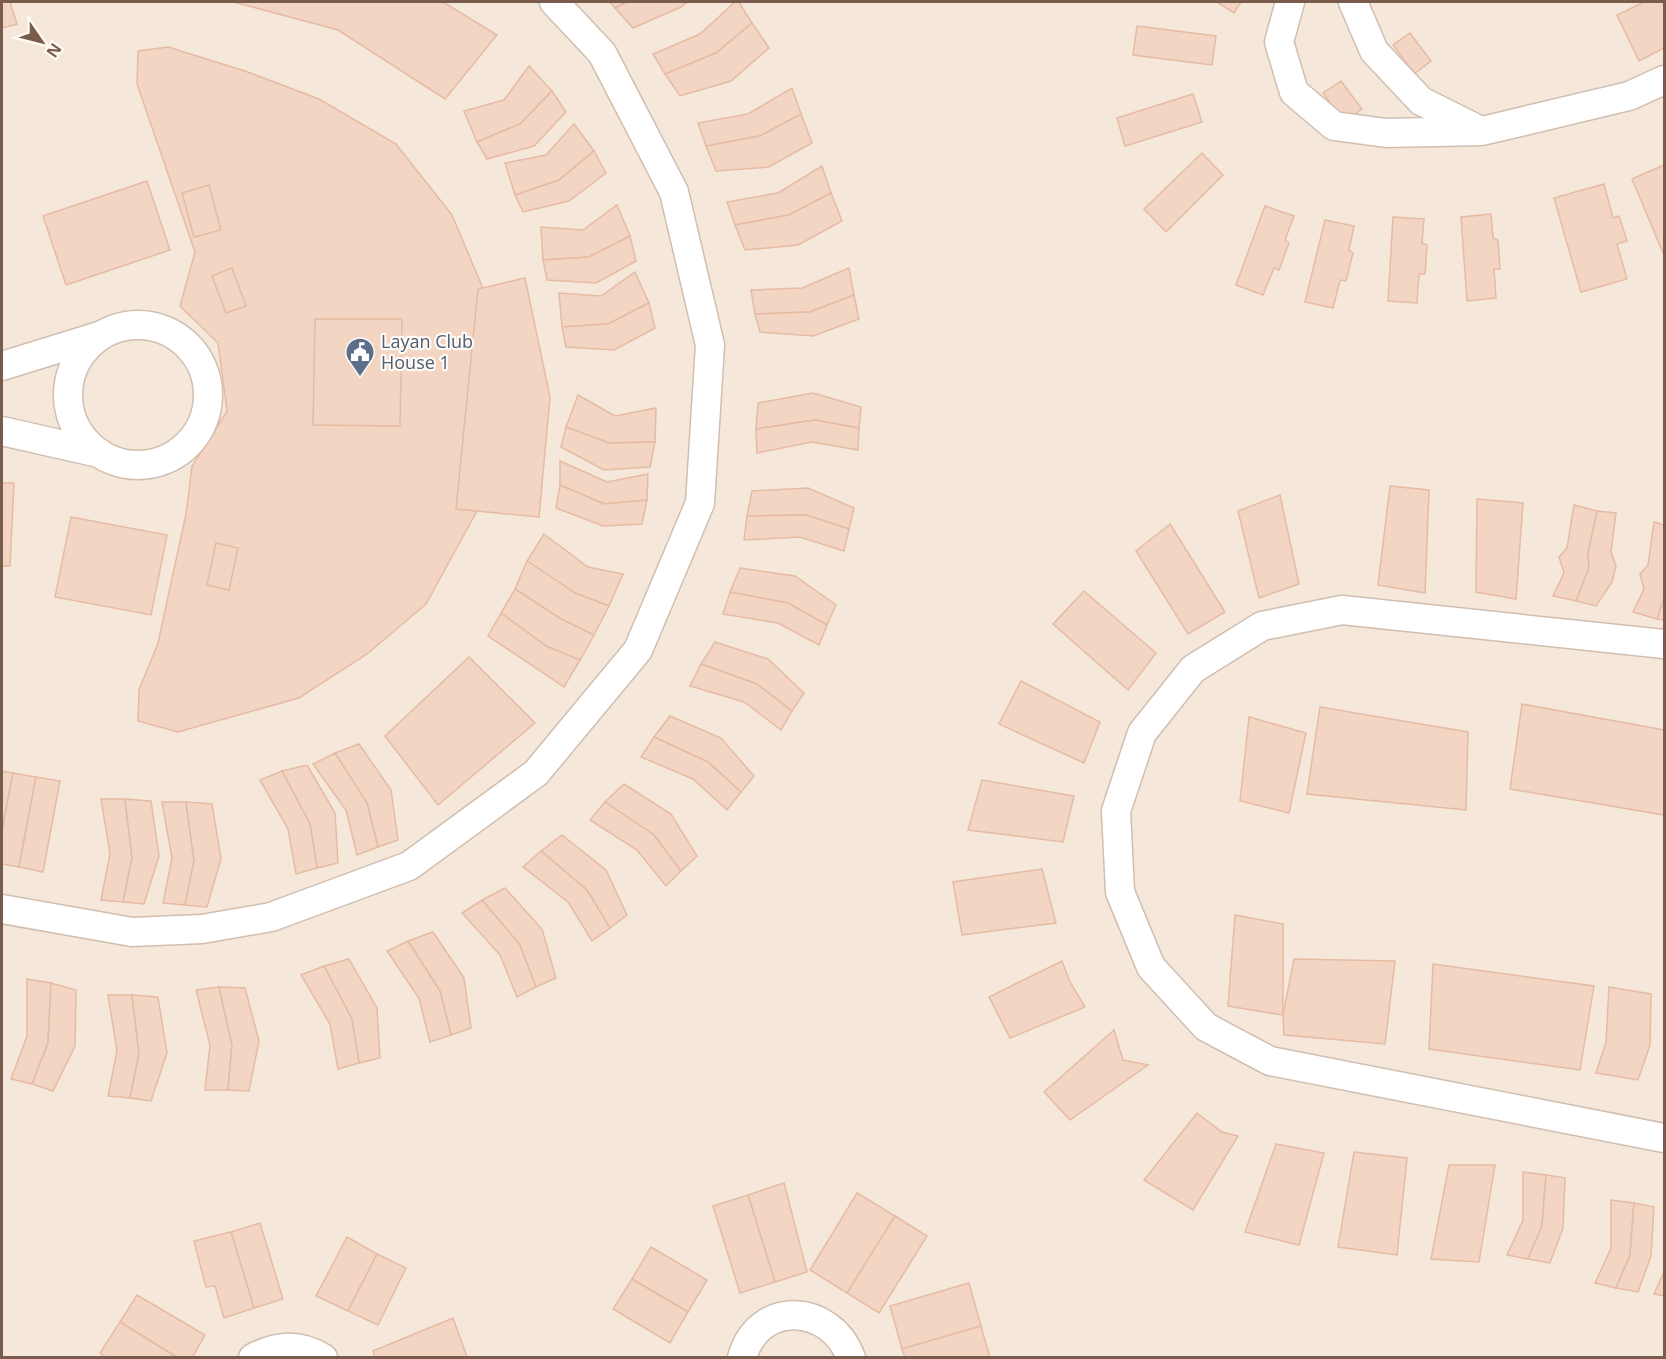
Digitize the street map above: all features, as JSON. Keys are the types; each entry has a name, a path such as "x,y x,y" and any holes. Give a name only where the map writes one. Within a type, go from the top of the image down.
{"street":[{"path":"2,909 132,932 202,929 271,917 409,866 536,773 638,650 700,503 710,345 674,192 602,53 554,2"},
{"path":"1290,2 1279,42 1294,92 1334,126 1386,133 1482,131 1629,96 1665,80"},
{"path":"1353,2 1374,51 1420,101 1482,131"},
{"path":"2,366 101,335 117,327 135,324 169,331 184,340 196,354 204,369 208,387 208,404 203,422 194,437 182,450 166,459 149,464 114,461 99,453 2,431"},
{"path":"99,453 76,428 70,411 68,393 77,360 87,346 101,335"},
{"path":"1665,644 1342,610 1262,626 1192,669 1142,733 1116,810 1120,892 1146,957 1151,967 1206,1027 1270,1061 1665,1138"},
{"path":"741,1358 754,1333 768,1322 785,1316 803,1315 820,1320 835,1330 846,1344 851,1358"},
{"path":"253,1358 268,1350 286,1346 305,1348 323,1358"}],"shaded area":[{"path":"2,2 1664,2 1664,1357 2,1358"}],"building":[{"path":"2,2 10,2 17,24 2,28"},
{"path":"234,2 443,2 497,35 445,99 338,30"},
{"path":"610,2 627,2 615,8"},
{"path":"627,2 687,2 681,7 633,28 615,8"},
{"path":"735,2 739,2 752,23 716,53 665,74 653,54 700,34"},
{"path":"1217,2 1241,2 1234,13"},
{"path":"1644,2 1664,2 1664,48 1639,61 1617,15"},
{"path":"752,23 769,48 731,81 680,96 665,74 716,53"},
{"path":"1137,26 1216,36 1212,65 1133,55"},
{"path":"1410,33 1431,61 1414,74 1393,45"},
{"name":"Layan Club House 1","path":"168,47 245,71 319,99 396,144 452,215 492,310 500,415 477,511 426,604 367,654 299,698 178,732 138,721 139,690 158,643 186,514 192,466 227,411 218,343 180,306 195,252 137,84 138,51"},
{"path":"529,66 552,91 520,124 477,142 464,111 504,100"},
{"path":"1341,81 1362,109 1344,122 1323,93"},
{"path":"792,88 801,114 760,136 706,146 698,123 748,114"},
{"path":"552,91 566,112 534,146 487,159 477,142 520,124"},
{"path":"1193,94 1202,122 1125,146 1117,118"},
{"path":"801,114 812,143 769,167 716,171 706,146 760,136"},
{"path":"574,124 594,151 559,180 515,195 505,163 546,155"},
{"path":"594,151 606,173 569,201 523,212 515,195 559,180"},
{"path":"1202,153 1223,175 1166,232 1144,209"},
{"path":"1664,165 1664,252 1663,253 1632,179"},
{"path":"822,166 831,193 789,215 735,225 727,202 778,193"},
{"path":"147,181 170,250 66,285 43,216"},
{"path":"1604,184 1613,218 1619,216 1627,241 1617,244 1627,279 1581,292 1554,198"},
{"path":"209,185 221,230 194,237 182,193"},
{"path":"831,193 842,221 798,245 745,250 735,225 789,215"},
{"path":"617,205 630,236 589,257 543,260 541,227 583,230"},
{"path":"1265,206 1294,216 1285,240 1289,243 1279,270 1274,268 1263,295 1236,285"},
{"path":"1491,214 1493,238 1498,240 1500,269 1494,269 1496,298 1467,301 1461,217"},
{"path":"1393,217 1424,219 1422,243 1427,245 1425,274 1419,274 1417,303 1388,301"},
{"path":"1325,220 1354,226 1349,250 1353,253 1346,281 1340,280 1333,308 1305,302"},
{"path":"630,236 636,261 596,283 547,280 543,260 589,257"},
{"path":"232,268 246,306 226,313 212,276"},
{"path":"849,268 854,295 810,312 755,314 751,290 802,288"},
{"path":"635,272 649,303 608,324 562,327 559,293 601,296"},
{"path":"525,278 550,397 539,517 456,509 478,289"},
{"path":"854,295 859,319 813,336 760,332 755,314 810,312"},
{"path":"649,303 655,328 614,350 566,347 562,327 608,324"},
{"path":"315,319 402,319 400,426 313,425"},
{"path":"813,393 861,407 859,428 815,420 756,429 758,403"},
{"path":"578,395 615,416 656,408 655,442 609,443 566,427"},
{"path":"815,420 859,428 858,450 812,442 757,453 756,429"},
{"path":"566,427 609,443 655,442 650,467 604,470 561,447"},
{"path":"560,461 607,482 648,474 647,500 604,504 560,485"},
{"path":"2,483 14,483 10,566 2,566"},
{"path":"560,485 604,504 647,500 642,524 603,526 556,508"},
{"path":"1390,486 1429,490 1425,593 1378,585"},
{"path":"808,488 854,508 849,529 806,515 747,516 752,491"},
{"path":"1280,495 1299,584 1259,598 1238,511"},
{"path":"1477,499 1523,503 1516,599 1476,592"},
{"path":"1574,505 1597,511 1588,554 1589,568 1576,601 1553,596 1564,573 1559,557 1567,548"},
{"path":"1597,511 1616,513 1611,552 1616,566 1612,582 1596,606 1576,601 1589,568 1588,554"},
{"path":"806,515 849,529 844,551 800,537 744,540 747,516"},
{"path":"71,517 167,535 151,615 55,597"},
{"path":"1654,522 1664,525 1664,598 1657,619 1633,612 1644,589 1640,574 1648,565"},
{"path":"1170,524 1225,612 1188,634 1136,551"},
{"path":"544,534 588,567 623,574 609,606 575,593 527,561"},
{"path":"216,543 238,548 229,590 207,585"},
{"path":"527,561 575,593 609,606 594,635 561,619 515,589"},
{"path":"740,568 795,576 836,605 827,625 788,603 730,592"},
{"path":"515,589 561,619 594,635 580,660 546,646 501,613"},
{"path":"1084,591 1156,653 1128,690 1053,624"},
{"path":"730,592 788,603 827,625 819,645 778,623 723,614"},
{"path":"1664,598 1664,620 1657,619"},
{"path":"501,613 546,646 580,660 564,687 488,636"},
{"path":"715,642 768,659 804,693 792,711 757,684 701,664"},
{"path":"469,657 535,723 438,805 385,736"},
{"path":"701,664 757,684 792,711 781,730 744,702 690,686"},
{"path":"1021,681 1100,722 1084,763 999,724"},
{"path":"1522,704 1664,730 1664,815 1510,789"},
{"path":"1320,707 1468,732 1466,810 1307,794"},
{"path":"670,716 721,738 754,776 741,792 708,762 654,737"},
{"path":"1249,717 1306,733 1289,813 1240,801"},
{"path":"654,737 708,762 741,792 727,810 693,779 641,757"},
{"path":"359,744 391,790 398,840 378,847 367,803 335,753"},
{"path":"335,753 367,803 378,847 357,855 346,810 313,764"},
{"path":"307,765 335,813 338,863 317,868 310,824 282,771"},
{"path":"2,771 13,773 2,831"},
{"path":"282,771 310,824 317,868 296,874 288,829 260,780"},
{"path":"13,773 36,777 19,867 2,864 2,831"},
{"path":"36,777 60,781 43,872 19,867"},
{"path":"982,780 1074,796 1063,842 968,830"},
{"path":"624,784 671,814 697,856 681,871 654,835 605,802"},
{"path":"101,799 125,799 132,858 123,902 101,900 110,854"},
{"path":"125,799 151,801 159,856 144,904 123,902 132,858"},
{"path":"162,802 186,802 194,861 185,905 163,903 172,858"},
{"path":"186,802 212,804 221,859 207,907 185,905 194,861"},
{"path":"605,802 654,835 681,871 666,886 637,850 590,820"},
{"path":"562,835 606,870 627,915 610,928 587,890 541,851"},
{"path":"541,851 587,890 610,928 592,941 568,902 523,867"},
{"path":"1042,869 1056,923 962,935 953,882"},
{"path":"505,888 542,929 556,978 536,987 520,945 482,900"},
{"path":"482,900 520,945 536,987 517,997 500,955 462,913"},
{"path":"1235,915 1283,924 1283,1015 1228,1006"},
{"path":"433,932 464,978 471,1028 451,1035 440,991 408,941"},
{"path":"408,941 440,991 451,1035 430,1042 419,998 387,951"},
{"path":"349,959 377,1008 380,1058 359,1063 352,1019 324,966"},
{"path":"1294,959 1395,961 1385,1044 1284,1035 1283,1015"},
{"path":"1062,961 1070,982 1085,1007 1010,1038 989,997"},
{"path":"1433,964 1594,986 1580,1070 1429,1049"},
{"path":"324,966 352,1019 359,1063 338,1069 330,1024 301,975"},
{"path":"27,979 51,983 48,1043 32,1084 11,1079 27,1036"},
{"path":"51,983 76,990 75,1046 53,1091 32,1084 48,1043"},
{"path":"219,987 232,1045 228,1090 205,1090 210,1045 196,990"},
{"path":"219,987 245,988 259,1041 249,1091 228,1090 232,1045"},
{"path":"1609,987 1651,994 1650,1045 1638,1080 1596,1073 1606,1042"},
{"path":"108,995 132,995 139,1054 130,1098 108,1096 117,1051"},
{"path":"132,995 158,997 167,1053 151,1101 130,1098 139,1054"},
{"path":"1114,1030 1123,1060 1148,1065 1070,1120 1044,1092"},
{"path":"1197,1113 1222,1132 1238,1136 1193,1210 1144,1180"},
{"path":"1276,1144 1324,1153 1299,1245 1245,1232"},
{"path":"1354,1152 1407,1158 1397,1255 1338,1247"},
{"path":"1449,1165 1495,1165 1479,1262 1431,1259"},
{"path":"1523,1172 1546,1175 1542,1226 1528,1259 1507,1255 1523,1220"},
{"path":"1546,1175 1565,1178 1563,1228 1550,1263 1528,1259 1542,1226"},
{"path":"784,1183 807,1272 775,1282 748,1195"},
{"path":"857,1193 895,1216 847,1293 810,1270"},
{"path":"748,1195 775,1282 740,1293 713,1206"},
{"path":"1611,1200 1634,1203 1630,1255 1616,1288 1595,1283 1611,1248"},
{"path":"1634,1203 1654,1207 1651,1256 1638,1292 1616,1288 1630,1255"},
{"path":"895,1216 927,1236 879,1313 847,1293"},
{"path":"260,1223 283,1299 254,1308 231,1232"},
{"path":"231,1232 254,1308 224,1318 215,1286 206,1287 194,1241"},
{"path":"347,1237 377,1254 348,1311 316,1296"},
{"path":"651,1247 707,1280 688,1312 632,1279"},
{"path":"377,1254 406,1268 378,1325 348,1311"},
{"path":"1664,1272 1664,1296 1654,1294"},
{"path":"632,1279 688,1312 670,1343 613,1309"},
{"path":"969,1283 981,1326 902,1349 890,1306"},
{"path":"137,1295 205,1335 192,1358 178,1358 120,1322"},
{"path":"453,1318 467,1357 375,1358 373,1351"},
{"path":"120,1322 178,1358 107,1358 100,1353"},
{"path":"981,1326 990,1358 905,1358 902,1349"}],"place":[{"name":"Layan Club House 1","path":"360,378"}]}
